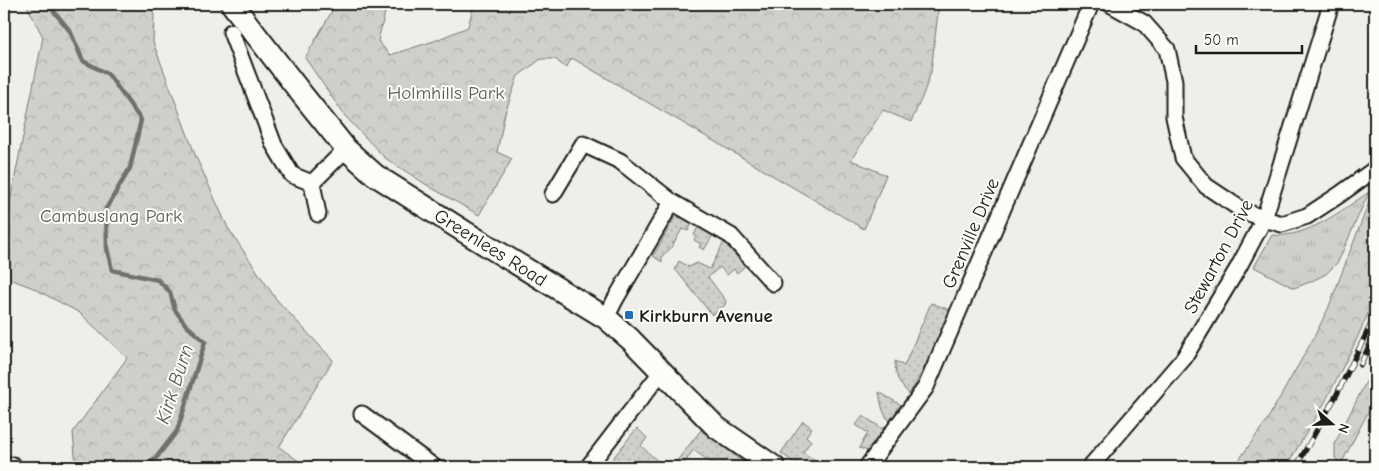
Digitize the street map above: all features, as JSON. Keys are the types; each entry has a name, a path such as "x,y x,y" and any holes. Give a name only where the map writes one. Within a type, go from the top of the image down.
{"main road":[{"name":"Greenlees Road","path":"232,4 346,149 375,175 606,318 630,339 716,427 774,467"}],"street":[{"name":"Grenville Drive","path":"868,467 926,387 1091,4"},
{"path":"1110,4 1144,23 1166,49 1174,80 1174,117 1183,158 1206,186 1242,210 1264,220 1282,224 1307,216 1375,170"},
{"name":"Stewarton Drive","path":"1090,467 1184,358 1238,268 1264,220 1331,4"},
{"path":"231,32 274,144 292,175 312,183"},
{"path":"553,194 583,144 620,161 672,202 731,236 773,283"},
{"path":"312,183 346,149"},
{"path":"312,183 318,214"},
{"path":"606,318 672,202"},
{"path":"588,467 662,371"},
{"path":"362,414 434,467"}],"green space":[{"name":"Cambuslang Park","path":"26,4 149,4 154,15 153,42 196,157 228,228 276,299 333,360 279,447 300,462 298,467 76,467 73,432 127,358 80,313 31,287 4,277 4,231 43,37"},
{"name":"Holmhills Park","path":"336,4 387,4 378,41 390,55 434,41 468,27 474,4 939,4 931,72 911,122 883,110 851,160 886,175 864,229 572,58 566,68 555,59 541,59 518,76 505,113 497,152 512,159 479,215 385,158 345,116 305,58"},
{"path":"1374,189 1375,298 1354,345 1325,402 1286,467 1234,467 1267,420 1312,341 1328,309"},
{"path":"1369,192 1338,262 1326,274 1294,288 1254,267 1272,235 1285,235 1311,228 1335,215"},
{"path":"675,217 692,223 688,231 682,229 671,248 662,256 662,262 653,256"},
{"path":"698,227 713,235 704,250 699,247 701,244 694,240"},
{"path":"724,242 745,266 737,273 734,269 727,275 720,267 708,277 726,301 725,305 712,315 675,269 679,261 689,267 697,263 710,269"},
{"path":"931,303 950,310 936,343 909,394 898,379 895,361 904,366"},
{"path":"1375,364 1375,399 1341,464 1335,458 1335,443"},
{"path":"879,392 901,405 890,421 884,412"},
{"path":"863,416 885,430 871,450 868,451 859,448 868,433 856,425"},
{"path":"803,421 812,428 806,436 811,441 803,452 823,467 800,467 781,453"},
{"path":"637,428 647,438 641,446 664,467 606,467"},
{"path":"701,430 750,467 718,467 693,450 682,467 672,467"}],"waterway":[{"name":"Kirk Burn","path":"48,4 70,31 83,61 108,74 141,120 130,168 106,209 107,248 112,270 158,280 170,292 175,310 186,325 205,342 177,431 156,458 140,467"}],"railway":[{"path":"1296,467 1337,394 1375,316"},
{"path":"1360,365 1375,334"}],"place":[{"name":"Kirkburn Avenue","path":"629,315"}]}
